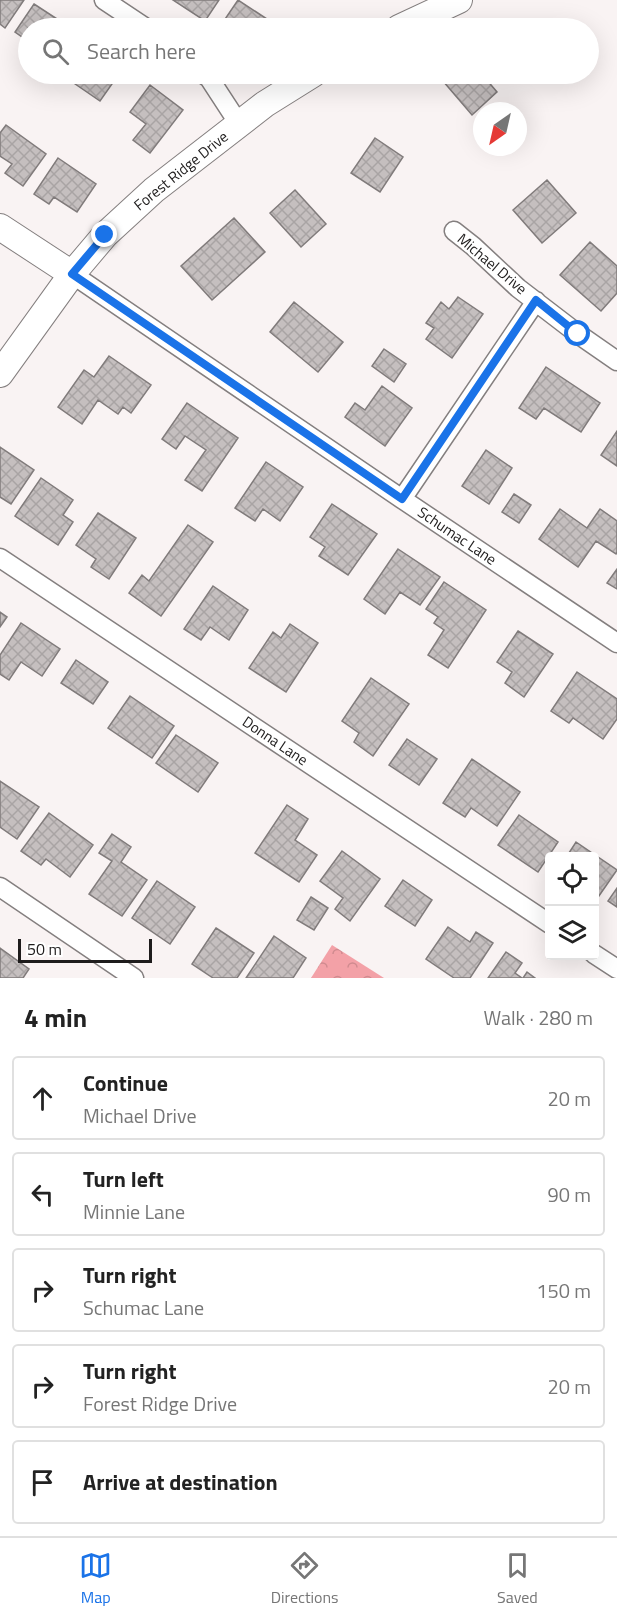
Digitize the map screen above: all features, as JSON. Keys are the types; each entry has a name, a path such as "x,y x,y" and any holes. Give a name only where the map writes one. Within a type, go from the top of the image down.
{"main road":[{"path":"419,18 452,1"},
{"name":"Forest Ridge Drive","path":"0,374 72,274 105,235 154,190 265,104 297,84"},
{"name":"Schumac Lane","path":"0,227 72,274"}],"street":[{"path":"104,0 131,18"},
{"path":"212,84 239,124"},
{"name":"Michael Drive","path":"454,231 518,288 617,361"},
{"name":"Schumac Lane","path":"72,274 617,643"},
{"path":"402,499 536,300"},
{"name":"Donna Lane","path":"0,558 545,921"},
{"path":"0,887 134,978"},
{"path":"599,957 617,969"}],"green space":[{"path":"332,945 384,978 311,978"}],"building":[{"path":"0,0 24,0 5,28 0,24"},
{"path":"173,0 219,0 207,18 200,18"},
{"path":"238,0 265,18 226,18"},
{"path":"34,4 56,18 24,18"},
{"path":"75,84 112,84 100,101"},
{"path":"446,84 490,84 497,92 486,102 473,102 473,114"},
{"path":"150,85 183,110 150,153 133,140 146,124 130,112"},
{"path":"6,125 46,154 23,186 5,173 12,164 0,156 0,133"},
{"path":"375,138 403,157 380,192 351,173"},
{"path":"58,158 96,184 77,212 54,197 49,204 34,194"},
{"path":"547,180 576,213 542,243 513,210"},
{"path":"295,190 326,224 301,247 270,213"},
{"path":"234,218 265,252 212,300 181,266"},
{"path":"590,242 617,266 617,293 601,311 560,275"},
{"path":"458,297 483,314 452,358 426,339 434,328 426,323 441,302 449,309"},
{"path":"294,302 343,342 318,372 270,332"},
{"path":"384,349 406,364 394,382 372,366"},
{"path":"109,356 151,385 131,413 123,407 118,414 98,400 82,424 58,407 84,370 94,377"},
{"path":"546,367 600,403 581,432 544,408 536,419 519,408"},
{"path":"382,386 412,408 385,446 345,417 355,403 365,410"},
{"path":"187,403 238,438 202,491 185,480 206,450 185,436 176,449 162,439"},
{"path":"617,431 617,466 601,455"},
{"path":"0,447 34,470 11,504 0,497"},
{"path":"486,450 512,468 489,504 462,486"},
{"path":"266,462 303,487 280,521 263,509 255,521 235,508"},
{"path":"41,478 73,500 63,515 73,522 58,545 15,516"},
{"path":"514,494 531,505 519,523 502,512"},
{"path":"332,504 377,534 348,575 319,556 325,547 310,537"},
{"path":"560,509 587,528 600,509 617,521 616,554 596,541 578,567 539,539"},
{"path":"98,513 136,538 109,579 91,567 96,559 76,545"},
{"path":"188,525 213,542 161,616 129,593 142,575 149,581"},
{"path":"398,549 440,577 420,605 400,592 385,614 364,599"},
{"path":"617,569 617,589 607,583"},
{"path":"444,582 486,610 448,668 428,655 444,630 434,623 438,617 426,609"},
{"path":"213,586 248,610 229,640 210,627 201,640 184,629"},
{"path":"0,612 7,617 0,627"},
{"path":"21,623 60,649 42,676 21,662 9,680 0,674 0,655"},
{"path":"290,624 318,643 286,692 249,668 273,632 281,638"},
{"path":"518,631 553,654 524,697 505,683 512,672 497,662"},
{"path":"76,660 108,682 93,704 61,683"},
{"path":"577,672 617,699 617,719 603,739 573,718 569,723 551,711"},
{"path":"371,678 409,704 373,756 354,742 359,733 342,721"},
{"path":"130,696 174,726 152,758 108,728"},
{"path":"176,735 218,763 198,792 156,763"},
{"path":"407,739 437,759 419,785 389,765"},
{"path":"472,759 520,792 497,826 471,808 465,817 443,803"},
{"path":"0,781 39,807 17,839 0,827"},
{"path":"287,805 308,819 295,840 317,855 299,882 255,853"},
{"path":"49,813 93,845 70,877 46,859 41,865 21,851"},
{"path":"519,815 558,842 551,852 545,852 545,862 538,872 498,845"},
{"path":"112,834 131,847 121,862 147,880 122,916 89,894 112,861 99,853"},
{"path":"576,842 591,852 570,852"},
{"path":"342,851 380,879 350,921 335,909 343,898 320,881"},
{"path":"599,858 617,870 599,896"},
{"path":"403,880 432,900 415,926 385,906"},
{"path":"157,881 195,907 170,944 132,918"},
{"path":"617,888 617,907 608,901"},
{"path":"311,897 328,908 314,930 297,920"},
{"path":"448,927 470,942 476,932 493,943 470,978 454,978 426,959"},
{"path":"216,928 254,953 237,978 213,978 192,964"},
{"path":"274,936 306,958 293,978 246,978"},
{"path":"0,948 29,969 23,978 0,978"},
{"path":"506,952 522,963 515,973 522,978 488,978"},
{"path":"527,972 535,978 523,978"}],"route":[{"path":"105,235 72,274 402,499 536,300 578,334"}]}
